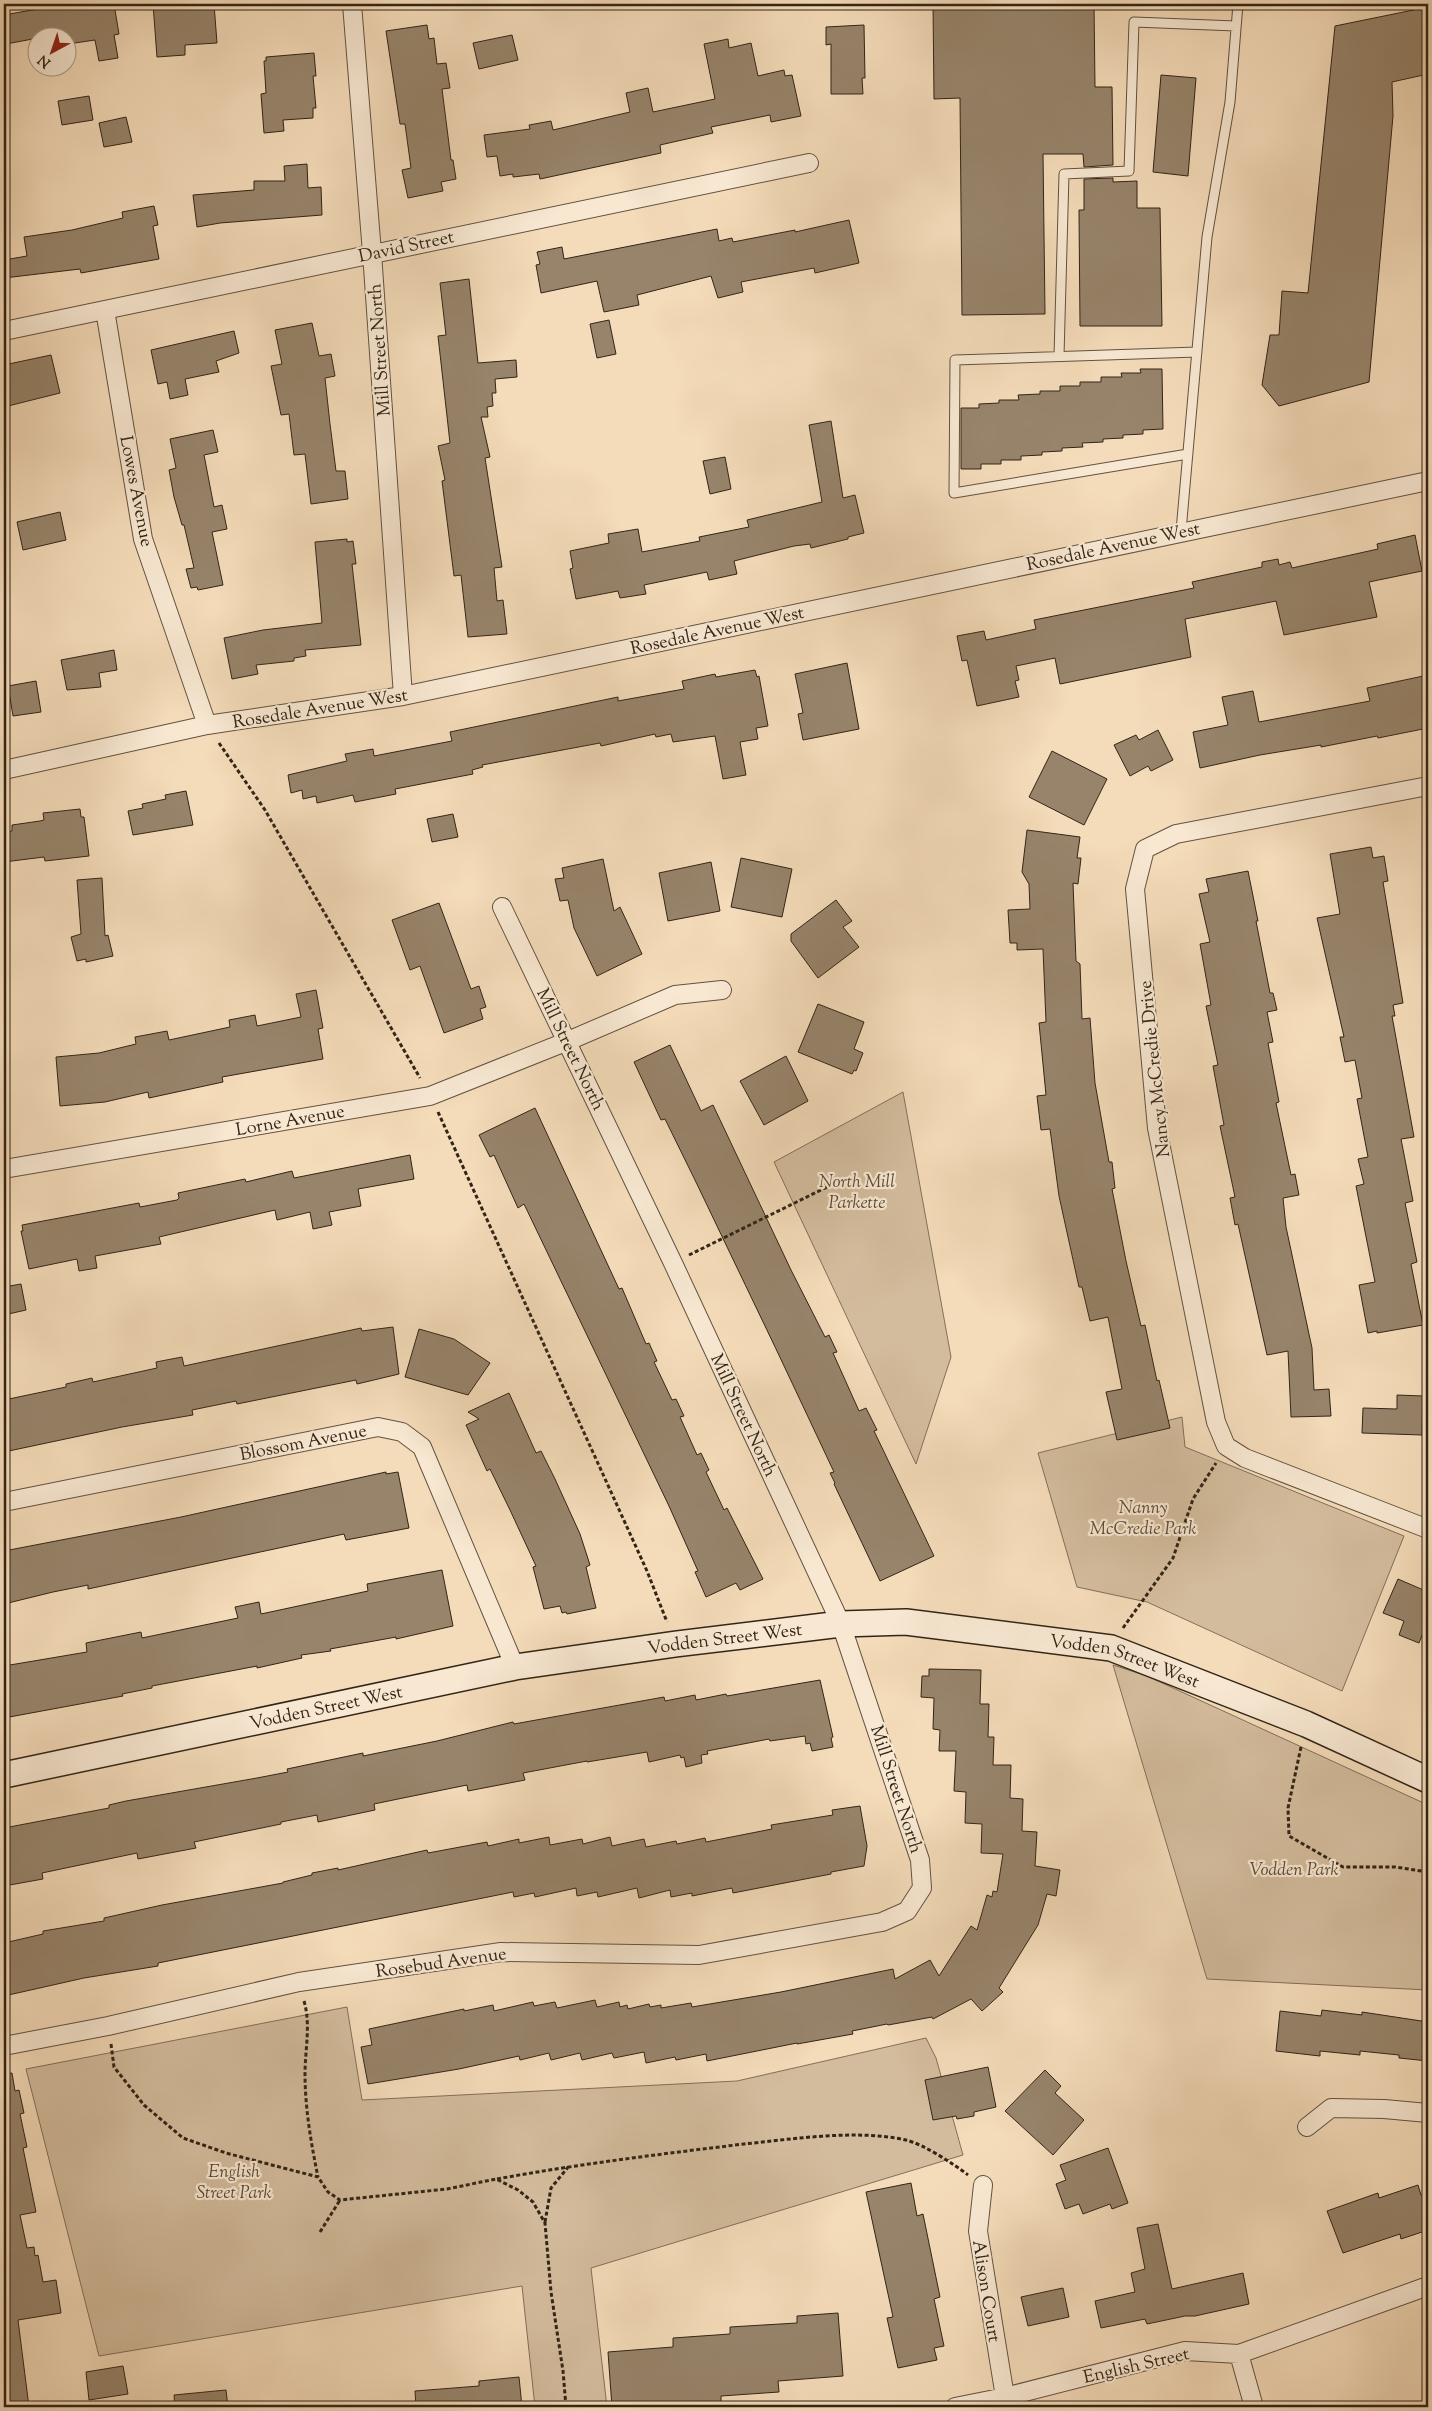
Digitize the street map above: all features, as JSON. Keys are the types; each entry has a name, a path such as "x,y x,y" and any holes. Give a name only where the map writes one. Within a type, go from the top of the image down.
{"street":[{"name":"Mill Street North","path":"352,4 372,253 403,696"},
{"name":"David Street","path":"4,331 809,163"},
{"name":"Lowes Avenue","path":"105,310 143,539 207,725"},
{"name":"Rosedale Avenue West","path":"4,770 207,725 403,696 1181,531 1428,481"},
{"name":"Nancy McCredie Drive","path":"1226,1446 1216,1422 1157,1128 1135,889 1145,849 1176,834 1428,786"},
{"name":"Mill Street North","path":"502,907 673,1263 841,1624 920,1860 922,1888 907,1912 882,1922"},
{"name":"Lorne Avenue","path":"4,1169 430,1096 568,1041 675,995 722,990"},
{"name":"Blossom Avenue","path":"4,1502 378,1426 402,1432 422,1447 515,1667"},
{"path":"1226,1446 1245,1458 1428,1529"},
{"name":"Vodden Street West","path":"4,1774 515,1667 676,1644 841,1624 906,1622 1111,1648 1306,1724 1428,1780"},
{"name":"Rosebud Avenue","path":"4,2046 108,2026 299,1982 501,1952 699,1955 882,1922"},
{"path":"1307,2127 1331,2108 1384,2109 1428,2113"},
{"name":"Alison Court","path":"983,2185 978,2231 1005,2397"},
{"name":"English Street","path":"955,2407 1005,2397 1185,2351 1239,2354 1428,2286"},
{"path":"1239,2354 1254,2407"}],"lane":[{"path":"1181,531 1207,237 1230,102 1238,4"},
{"path":"1059,356 1064,174 1129,171 1134,22 1236,26"},
{"path":"1188,454 954,494 955,360 1197,352"}],"path":[{"path":"207,725 265,810 420,1079"},
{"path":"436,1108 647,1571 676,1644"},
{"path":"673,1263 827,1187"},
{"path":"1111,1648 1126,1623 1174,1558 1193,1499 1226,1446"},
{"path":"1306,1724 1288,1808 1290,1836 1343,1867 1395,1867 1428,1872"},
{"path":"299,1982 308,2015 305,2075 309,2132 318,2177 328,2192 340,2200 446,2189 569,2166 788,2139 865,2135 907,2140 952,2162 983,2185"},
{"path":"108,2026 114,2067 144,2105 183,2138 226,2153 318,2177"},
{"path":"566,2407 563,2371 551,2292 545,2223 551,2188 569,2166"},
{"path":"496,2179 518,2190 533,2202 545,2223"},
{"path":"320,2232 340,2200"}],"green space":[{"name":"North Mill Parkette","path":"903,1092 951,1357 916,1464 774,1162"},
{"name":"Nanny McCredie Park","path":"1182,1417 1185,1447 1404,1536 1342,1691 1147,1602 1077,1587 1038,1453"},
{"name":"Vodden Park","path":"1113,1665 1147,1676 1428,1805 1428,1990 1207,1979"},
{"name":"English Street Park","path":"347,2007 362,2100 737,2081 926,2038 936,2058 963,2155 591,2268 607,2407 535,2407 522,2286 99,2356 26,2069"}],"building":[{"path":"66,4 71,4 72,7 89,4 114,4 119,34 114,35 118,58 99,61 95,40 78,43 78,28 28,28 28,40 6,44 4,15"},
{"path":"153,4 214,4 217,43 185,45 185,55 157,57"},
{"path":"933,4 1094,4 1095,87 1112,87 1113,165 1084,167 1083,154 1043,154 1045,314 962,315 960,98 934,99"},
{"path":"1428,7 1428,74 1392,82 1393,116 1369,382 1279,406 1262,385 1270,335 1279,335 1282,291 1308,293 1335,26"},
{"path":"427,25 429,39 434,38 437,64 446,63 450,88 442,89 451,160 453,160 456,179 441,182 443,191 408,198 402,170 411,168 405,124 400,124 386,31"},
{"path":"864,25 865,78 862,78 863,94 831,94 831,44 826,45 826,27"},
{"path":"512,35 518,60 479,69 473,43"},
{"path":"728,39 729,48 751,43 758,76 784,70 785,76 792,75 801,116 771,122 770,115 711,127 713,133 660,145 661,153 540,179 539,174 513,177 513,174 500,176 497,156 487,157 484,135 530,129 529,125 551,121 553,130 630,112 626,93 648,88 653,112 715,99 704,44"},
{"path":"314,53 316,76 313,76 316,108 313,108 313,118 283,120 284,131 264,133 261,94 266,93 264,61 266,61 266,57"},
{"path":"1161,75 1196,78 1188,176 1153,172"},
{"path":"89,96 93,120 62,125 58,101"},
{"path":"126,117 132,142 104,147 99,123"},
{"path":"307,164 308,188 321,187 322,215 220,223 197,227 193,195 254,190 254,181 285,181 284,166"},
{"path":"1113,178 1113,182 1137,181 1137,208 1160,208 1162,326 1080,326 1079,210 1084,210 1084,179"},
{"path":"154,206 158,225 153,226 159,259 81,273 80,269 4,278 4,260 27,256 24,237 72,230 123,218 122,212"},
{"path":"849,220 859,263 815,273 814,268 741,282 743,292 718,298 711,276 637,295 639,305 604,312 597,281 541,293 536,265 540,264 537,252 562,247 564,259 717,229 719,241 732,238 733,242 795,230 795,232"},
{"path":"469,279 478,363 516,360 517,377 495,379 496,393 492,393 493,406 487,407 488,417 481,417 490,457 485,458 502,567 494,568 497,601 503,600 507,634 468,637 461,575 454,576 442,481 445,480 438,446 450,443 438,336 446,335 440,283"},
{"path":"609,320 616,354 597,358 590,324"},
{"path":"312,323 319,356 331,354 335,376 325,378 330,424 336,471 345,471 348,499 311,504 305,454 294,455 289,414 281,415 271,366 282,364 275,330"},
{"path":"234,331 239,353 216,361 219,372 185,379 188,395 170,399 167,382 158,384 151,350"},
{"path":"51,355 60,393 4,407 4,365"},
{"path":"1140,369 1162,369 1163,429 1143,430 1143,434 1103,439 1103,442 1082,443 1083,447 1062,448 1062,451 1042,452 1042,455 1021,456 1021,460 1001,460 1001,464 981,464 981,469 961,469 961,408 979,408 979,404 999,403 999,400 1019,400 1018,395 1040,394 1040,391 1060,391 1060,386 1080,386 1080,382 1101,382 1101,377 1122,377 1121,373 1141,373"},
{"path":"831,421 843,498 855,495 864,533 811,548 810,544 794,546 734,561 737,574 709,580 707,572 644,585 646,594 620,598 618,591 576,599 570,569 573,568 570,551 609,543 608,534 638,529 642,552 700,541 699,537 749,527 747,520 822,502 809,425"},
{"path":"213,430 218,452 204,455 214,507 222,505 227,529 212,532 223,585 198,590 197,587 191,588 186,569 194,568 184,525 182,525 174,497 169,470 176,468 170,439"},
{"path":"725,457 731,489 710,494 703,461"},
{"path":"60,512 66,540 23,550 17,522"},
{"path":"1415,535 1422,571 1369,582 1377,617 1284,635 1276,601 1185,619 1191,657 1060,684 1055,658 1016,666 1019,680 1015,681 1019,697 977,706 967,660 962,661 957,636 984,631 986,640 1036,629 1034,620 1194,588 1192,582 1262,567 1262,562 1278,559 1279,565 1290,562 1292,568 1378,549 1377,544"},
{"path":"347,539 347,542 353,541 356,564 352,564 361,645 305,650 306,656 294,658 294,661 256,665 258,674 232,679 224,638 263,630 322,623 315,542"},
{"path":"114,650 117,670 99,673 101,687 67,690 61,660"},
{"path":"847,663 859,729 803,740 798,714 803,713 795,674"},
{"path":"755,670 757,677 759,676 768,726 756,728 758,739 740,742 746,775 723,779 715,736 673,742 671,734 656,737 655,734 601,746 600,743 482,765 483,767 472,770 473,774 395,789 396,794 355,802 353,795 317,803 316,796 303,799 302,790 291,793 288,775 347,761 345,754 373,749 374,756 452,741 450,732 618,697 618,701 684,689 682,681 715,674 716,677"},
{"path":"1428,675 1428,728 1378,738 1377,736 1321,747 1321,745 1260,755 1200,768 1193,732 1228,725 1222,697 1253,691 1259,722 1370,701 1367,688"},
{"path":"36,681 41,712 13,716 8,686"},
{"path":"1158,730 1173,760 1151,771 1148,766 1130,776 1114,745 1136,735 1139,740"},
{"path":"1052,751 1107,779 1084,825 1029,797"},
{"path":"186,791 193,825 133,835 128,811 143,808 142,804 166,799 165,795"},
{"path":"80,809 81,817 84,817 89,856 45,861 44,857 4,862 4,832 12,831 12,825 44,820 43,813"},
{"path":"453,814 458,837 432,842 427,819"},
{"path":"1027,830 1080,837 1077,858 1081,858 1078,884 1073,883 1076,961 1080,964 1082,1019 1090,1018 1095,1083 1109,1162 1112,1162 1115,1188 1112,1189 1126,1261 1141,1326 1145,1325 1157,1381 1159,1380 1170,1428 1117,1440 1106,1392 1122,1389 1108,1317 1090,1321 1082,1287 1079,1287 1059,1196 1050,1129 1041,1130 1037,1096 1046,1095 1039,1023 1046,1022 1043,949 1017,950 1017,943 1010,943 1008,910 1030,909 1029,884 1022,872"},
{"path":"1371,847 1373,858 1384,856 1388,881 1383,882 1403,1003 1393,1005 1395,1016 1392,1016 1414,1137 1401,1139 1413,1201 1405,1203 1417,1262 1411,1264 1423,1325 1377,1333 1377,1331 1368,1333 1359,1285 1375,1282 1356,1186 1364,1184 1358,1159 1368,1157 1357,1099 1362,1098 1355,1060 1345,1062 1340,1037 1344,1037 1317,918 1340,914 1330,854"},
{"path":"741,858 792,869 782,917 731,907"},
{"path":"603,859 614,911 620,907 642,954 597,976 574,928 568,900 560,901 555,879 564,878 562,868"},
{"path":"711,862 720,911 668,921 659,873"},
{"path":"1248,871 1270,993 1273,993 1277,1010 1267,1012 1273,1042 1268,1043 1279,1102 1276,1103 1291,1175 1295,1174 1299,1195 1283,1198 1286,1227 1312,1348 1314,1390 1329,1389 1331,1416 1291,1417 1288,1351 1267,1355 1238,1224 1235,1225 1230,1198 1235,1197 1220,1126 1224,1125 1213,1066 1218,1065 1206,1006 1211,1005 1200,944 1210,942 1199,894 1209,892 1206,879"},
{"path":"102,878 105,936 108,935 113,956 86,962 86,959 77,961 71,937 81,934 77,880"},
{"path":"836,900 852,921 843,927 859,947 818,978 791,941 791,934"},
{"path":"439,903 471,989 479,986 486,1007 480,1009 483,1019 444,1033 420,966 410,970 392,920"},
{"path":"316,990 323,1028 318,1029 323,1059 222,1077 223,1082 149,1098 148,1092 105,1102 60,1106 56,1057 99,1053 136,1044 135,1037 167,1031 169,1040 230,1027 229,1020 255,1015 257,1026 301,1017 296,994"},
{"path":"818,1004 864,1022 854,1049 863,1053 856,1071 854,1070 852,1074 798,1052"},
{"path":"670,1045 701,1111 713,1105 791,1270 825,1337 829,1335 837,1352 833,1353 859,1411 866,1408 877,1430 874,1431 934,1556 880,1581 834,1484 830,1473 834,1472 777,1351 665,1119 661,1120 634,1062"},
{"path":"786,1056 808,1101 764,1125 740,1081"},
{"path":"535,1108 619,1289 622,1288 646,1344 649,1343 657,1361 654,1362 672,1400 676,1399 684,1416 680,1417 697,1455 701,1453 709,1470 706,1472 724,1510 727,1508 763,1579 740,1590 736,1583 706,1597 695,1572 698,1571 669,1506 524,1204 518,1208 494,1155 490,1157 479,1135"},
{"path":"410,1155 414,1179 358,1189 361,1206 329,1212 332,1225 313,1229 310,1212 277,1220 275,1210 159,1237 161,1244 95,1256 97,1268 79,1271 77,1259 29,1269 21,1231 23,1231 22,1225 139,1203 140,1207 177,1200 179,1198 178,1193 245,1179 246,1182 292,1171 294,1178"},
{"path":"21,1284 26,1310 4,1315 4,1287"},
{"path":"393,1327 399,1374 357,1384 356,1380 237,1404 236,1401 192,1410 193,1415 122,1427 4,1452 4,1400 66,1387 66,1384 92,1378 93,1382 157,1368 156,1362 182,1357 184,1366 361,1328 362,1331"},
{"path":"419,1329 454,1339 490,1363 468,1395 405,1377"},
{"path":"509,1393 536,1453 541,1451 580,1534 590,1565 586,1567 596,1608 567,1614 566,1612 562,1613 560,1606 544,1609 533,1567 536,1566 490,1469 487,1471 466,1425 479,1419 468,1412"},
{"path":"1397,1395 1423,1396 1422,1435 1362,1433 1363,1408 1397,1409"},
{"path":"386,1472 386,1474 398,1472 409,1528 346,1540 344,1534 88,1589 88,1585 4,1604 4,1551 181,1517"},
{"path":"442,1570 453,1626 396,1639 396,1637 330,1649 331,1651 301,1655 302,1658 257,1668 257,1666 152,1686 152,1688 122,1694 123,1696 4,1718 4,1666 87,1652 86,1643 141,1632 142,1638 238,1618 235,1607 259,1602 261,1614 368,1591 367,1584"},
{"path":"1398,1579 1428,1592 1428,1620 1419,1643 1399,1635 1404,1621 1383,1613"},
{"path":"929,1669 981,1670 980,1704 989,1704 988,1737 994,1737 993,1765 1011,1765 1010,1798 1023,1799 1022,1831 1037,1832 1035,1866 1060,1870 1056,1896 1047,1894 1038,1925 999,1988 1003,1992 982,2011 971,1999 933,2019 932,2017 887,2024 852,2031 853,2034 707,2061 706,2054 676,2060 675,2057 646,2063 644,2052 614,2058 612,2053 582,2060 580,2053 551,2060 549,2053 520,2060 519,2056 459,2069 368,2084 361,2047 372,2045 369,2029 464,2009 464,2011 493,2005 494,2011 533,2002 534,2006 555,2002 557,2008 595,2000 597,2007 619,2002 620,2007 627,2005 628,2009 649,2004 650,2007 661,2005 661,2008 691,2003 692,2007 781,1992 893,1969 895,1979 930,1960 939,1976 971,1926 977,1930 987,1895 992,1897 993,1891 997,1892 1003,1854 981,1853 982,1824 965,1823 966,1792 954,1791 956,1751 939,1751 940,1730 933,1729 934,1698 921,1697 922,1676 929,1676"},
{"path":"820,1680 833,1737 831,1738 833,1747 812,1751 810,1743 806,1744 805,1736 770,1741 769,1739 707,1751 708,1754 701,1755 702,1763 686,1767 684,1757 681,1758 680,1755 649,1762 647,1752 587,1761 523,1773 525,1780 468,1791 467,1785 374,1804 375,1810 318,1822 317,1815 281,1822 281,1824 194,1842 196,1848 138,1859 137,1853 42,1873 43,1879 4,1886 4,1828 109,1808 109,1805 126,1801 288,1772 287,1769 363,1753 363,1756 437,1741 513,1722 514,1724 664,1697 665,1701 695,1695 696,1700"},
{"path":"860,1806 867,1846 864,1866 831,1872 831,1874 733,1893 732,1888 692,1896 692,1893 671,1897 670,1890 639,1898 637,1888 598,1897 597,1892 577,1896 576,1888 535,1897 534,1893 514,1897 513,1892 158,1963 158,1966 84,1978 4,1996 4,1943 43,1934 43,1931 104,1921 104,1918 162,1905 283,1883 312,1875 312,1873 338,1868 338,1870 427,1850 428,1853 487,1842 488,1846 519,1839 519,1843 549,1837 550,1845 582,1839 583,1844 610,1837 612,1846 644,1839 646,1847 676,1841 677,1844 705,1838 706,1842 772,1829 771,1825 833,1815 832,1810"},
{"path":"1322,2010 1362,2015 1362,2012 1428,2022 1428,2061 1399,2058 1399,2055 1360,2051 1360,2055 1320,2051 1320,2056 1276,2051 1280,2011 1321,2016"},
{"path":"988,2067 996,2107 974,2112 974,2116 957,2119 956,2116 933,2120 925,2080"},
{"path":"1045,2070 1061,2086 1055,2093 1084,2120 1053,2155 1005,2111"},
{"path":"12,2073 15,2091 19,2090 24,2113 20,2114 27,2147 23,2148 36,2212 20,2215 27,2248 34,2247 35,2256 38,2255 43,2282 56,2280 61,2313 18,2320 29,2407 4,2407 4,2074"},
{"path":"1108,2148 1128,2203 1112,2209 1110,2204 1083,2214 1079,2204 1065,2209 1056,2184 1066,2180 1060,2165"},
{"path":"911,2183 917,2216 923,2214 940,2297 934,2299 944,2346 934,2348 937,2360 898,2368 887,2318 893,2317 866,2192"},
{"path":"1418,2185 1421,2195 1428,2193 1428,2230 1401,2239 1400,2234 1343,2253 1327,2211 1378,2193 1379,2198"},
{"path":"1158,2224 1172,2289 1243,2273 1249,2304 1147,2324 1145,2319 1101,2328 1095,2301 1135,2292 1131,2273 1145,2269 1137,2228"},
{"path":"1063,2288 1069,2317 1028,2326 1021,2297"},
{"path":"838,2313 843,2376 778,2381 779,2392 721,2396 721,2402 658,2407 612,2407 608,2352 673,2347 673,2338 730,2334 730,2327 797,2323 797,2316"},
{"path":"123,2366 128,2394 89,2400 86,2372"},
{"path":"519,2377 522,2407 416,2407 415,2391 479,2386 479,2381"},
{"path":"226,2390 228,2407 175,2407 174,2395"}]}
